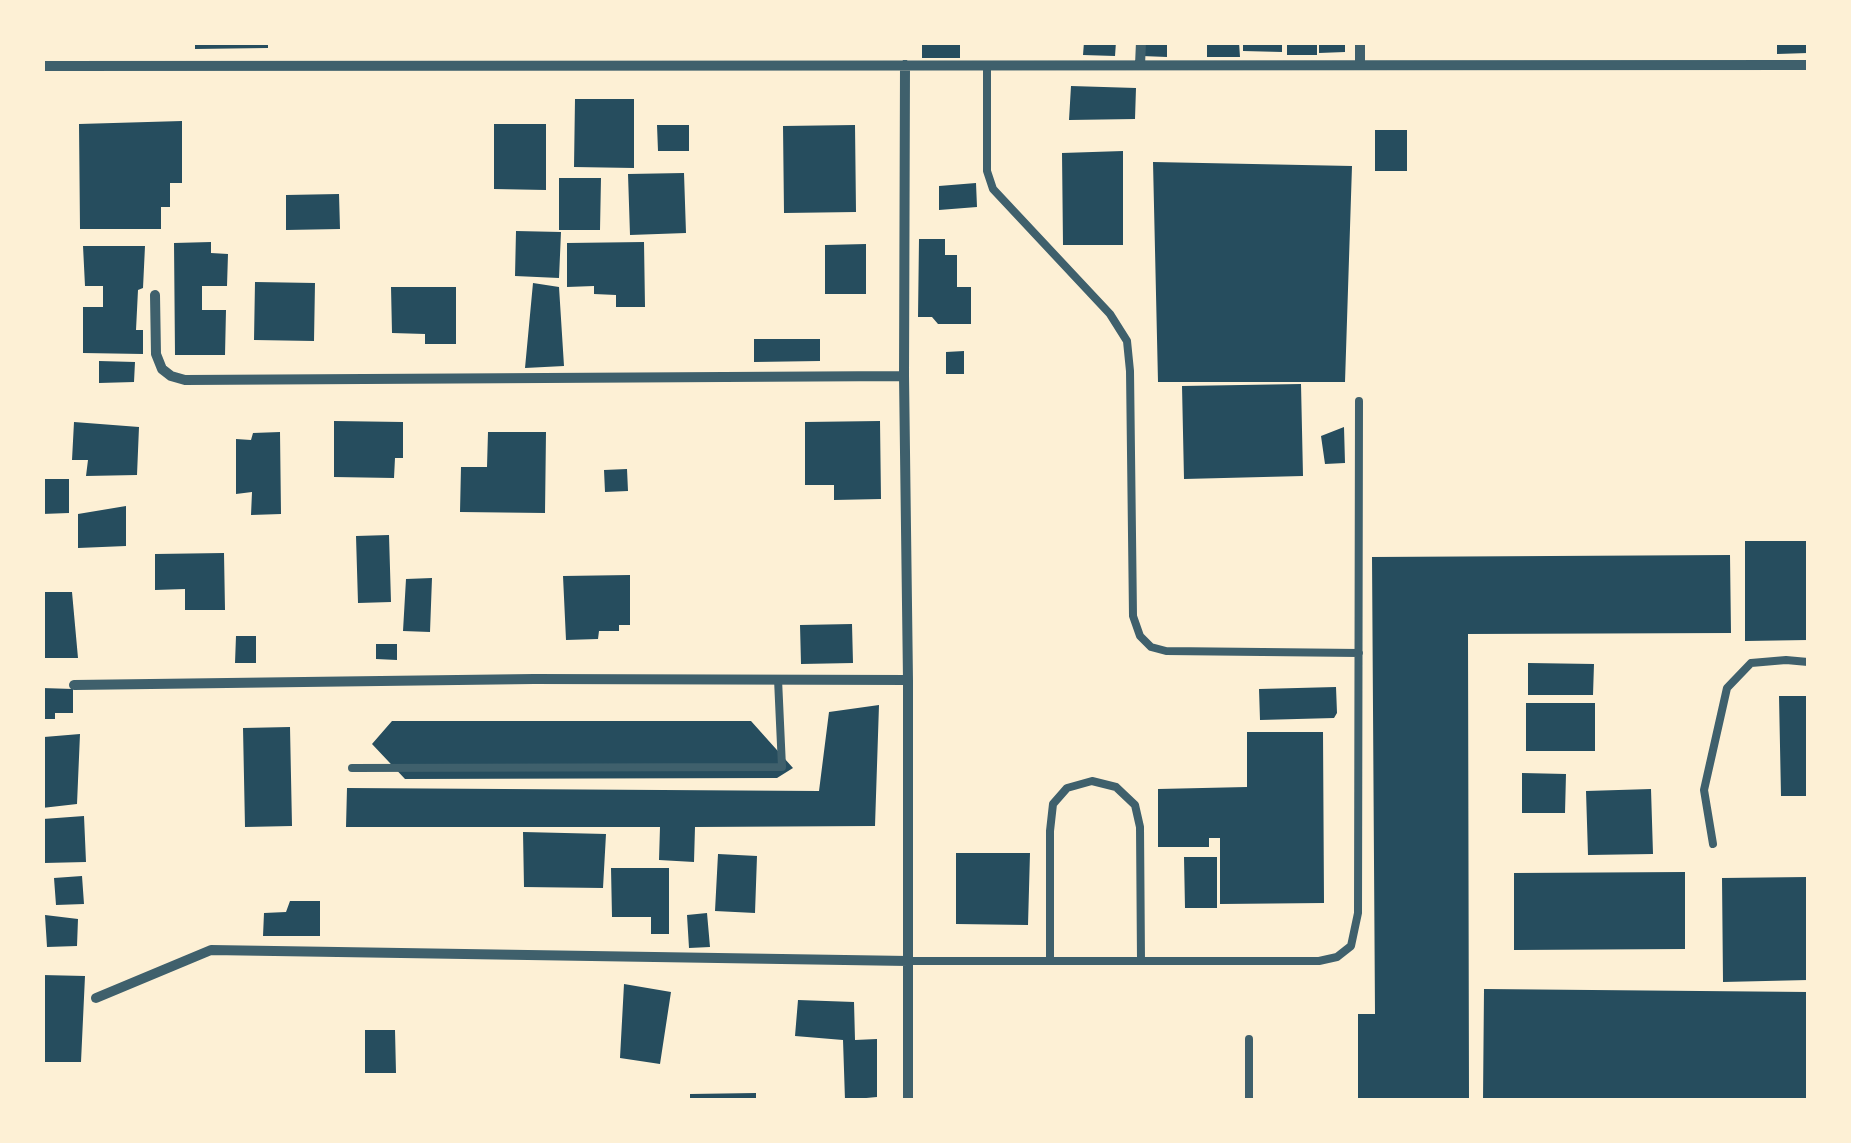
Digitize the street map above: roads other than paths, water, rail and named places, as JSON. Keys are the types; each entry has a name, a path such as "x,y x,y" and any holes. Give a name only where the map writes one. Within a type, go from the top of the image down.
{"street":[{"path":"1140,42 1140,65"},
{"path":"1360,42 1360,65"},
{"path":"905,65 908,1100"},
{"path":"42,66 1808,65"},
{"path":"155,296 156,354 162,368 185,380 904,376"},
{"path":"74,685 534,679 908,680"},
{"path":"96,998 211,950 908,961"}],"lane":[{"path":"987,65 987,171 993,189 1110,314 1127,341 1133,616 1140,636 1150,647 1166,651 1359,652"},
{"path":"908,961 1319,961 1337,957 1351,946 1358,914 1359,401"},
{"path":"1713,844 1704,790 1726,688 1751,663 1808,662"},
{"path":"352,768 782,767 778,679"},
{"path":"1050,961 1053,804 1067,788 1092,781 1116,787 1135,805 1140,827 1141,961"},
{"path":"1250,1039 1250,1100"}]}
